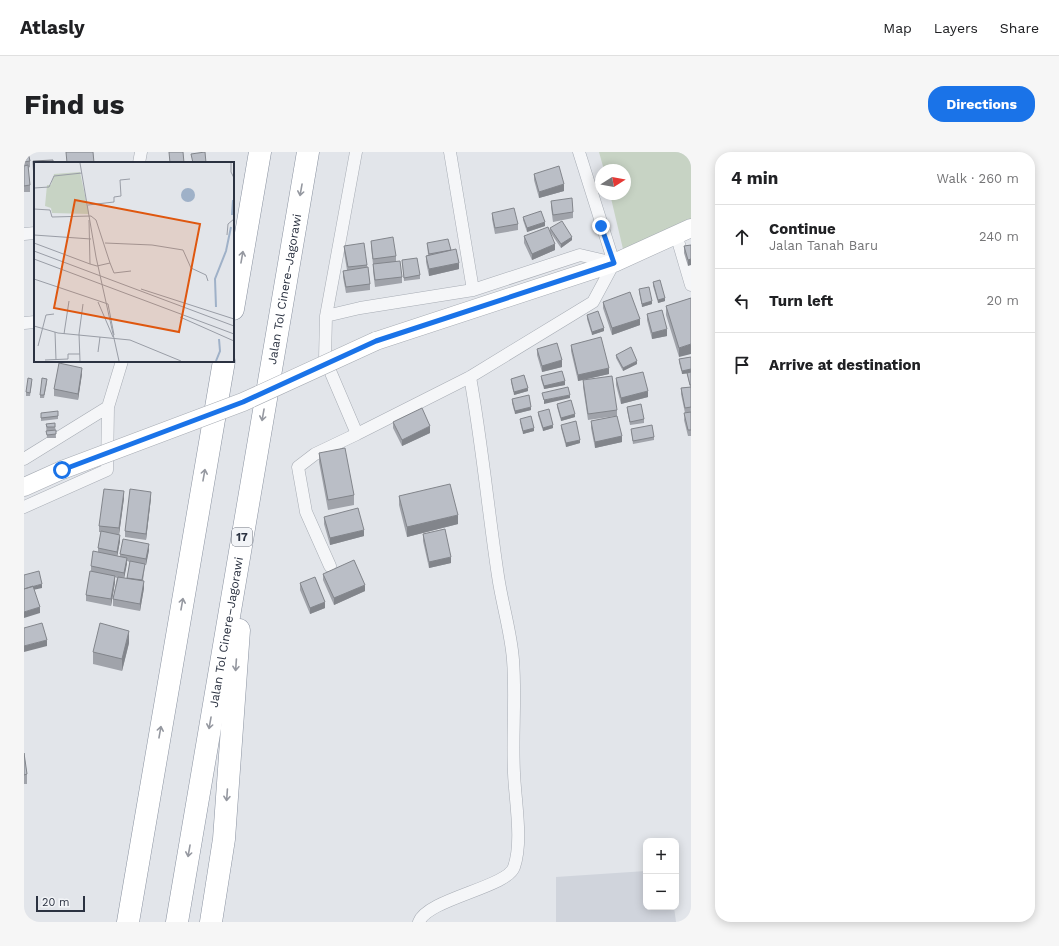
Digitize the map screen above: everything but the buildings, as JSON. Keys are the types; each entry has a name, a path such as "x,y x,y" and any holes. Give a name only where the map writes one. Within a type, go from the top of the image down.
{"highway":[{"path":"234,303 260,152"},
{"name":"Jalan Tol Cinere–Jagorawi","path":"177,922 308,152"},
{"path":"128,922 224,362"},
{"path":"211,922 224,839 248,501"},
{"path":"113,922 155,762"}],"main road":[{"path":"24,487 62,470 243,402 376,341 614,263 683,231"}],"street":[{"path":"139,162 141,152"},
{"path":"356,152 326,316 325,359 357,434"},
{"path":"450,152 473,290"},
{"path":"330,566 306,512 298,467 315,454 470,377 593,302 614,263 579,152"},
{"path":"683,231 691,285"},
{"path":"24,234 34,233"},
{"path":"326,316 360,308 473,290 580,255 594,257 614,263"},
{"path":"24,323 34,322"},
{"path":"24,507 107,470 108,407 122,362"},
{"path":"419,922 429,912 451,900 500,880 514,869 518,853 514,771 513,659 498,576 470,377"},
{"path":"24,459 108,407"}],"shaded area":[{"path":"643,871 643,910 674,910 676,922 556,922 556,877"}],"green space":[{"path":"599,152 691,152 691,221 623,249 611,200 631,200 631,164 602,164"}],"route":[{"path":"62,470 243,402 376,341 614,263 601,226"}]}
